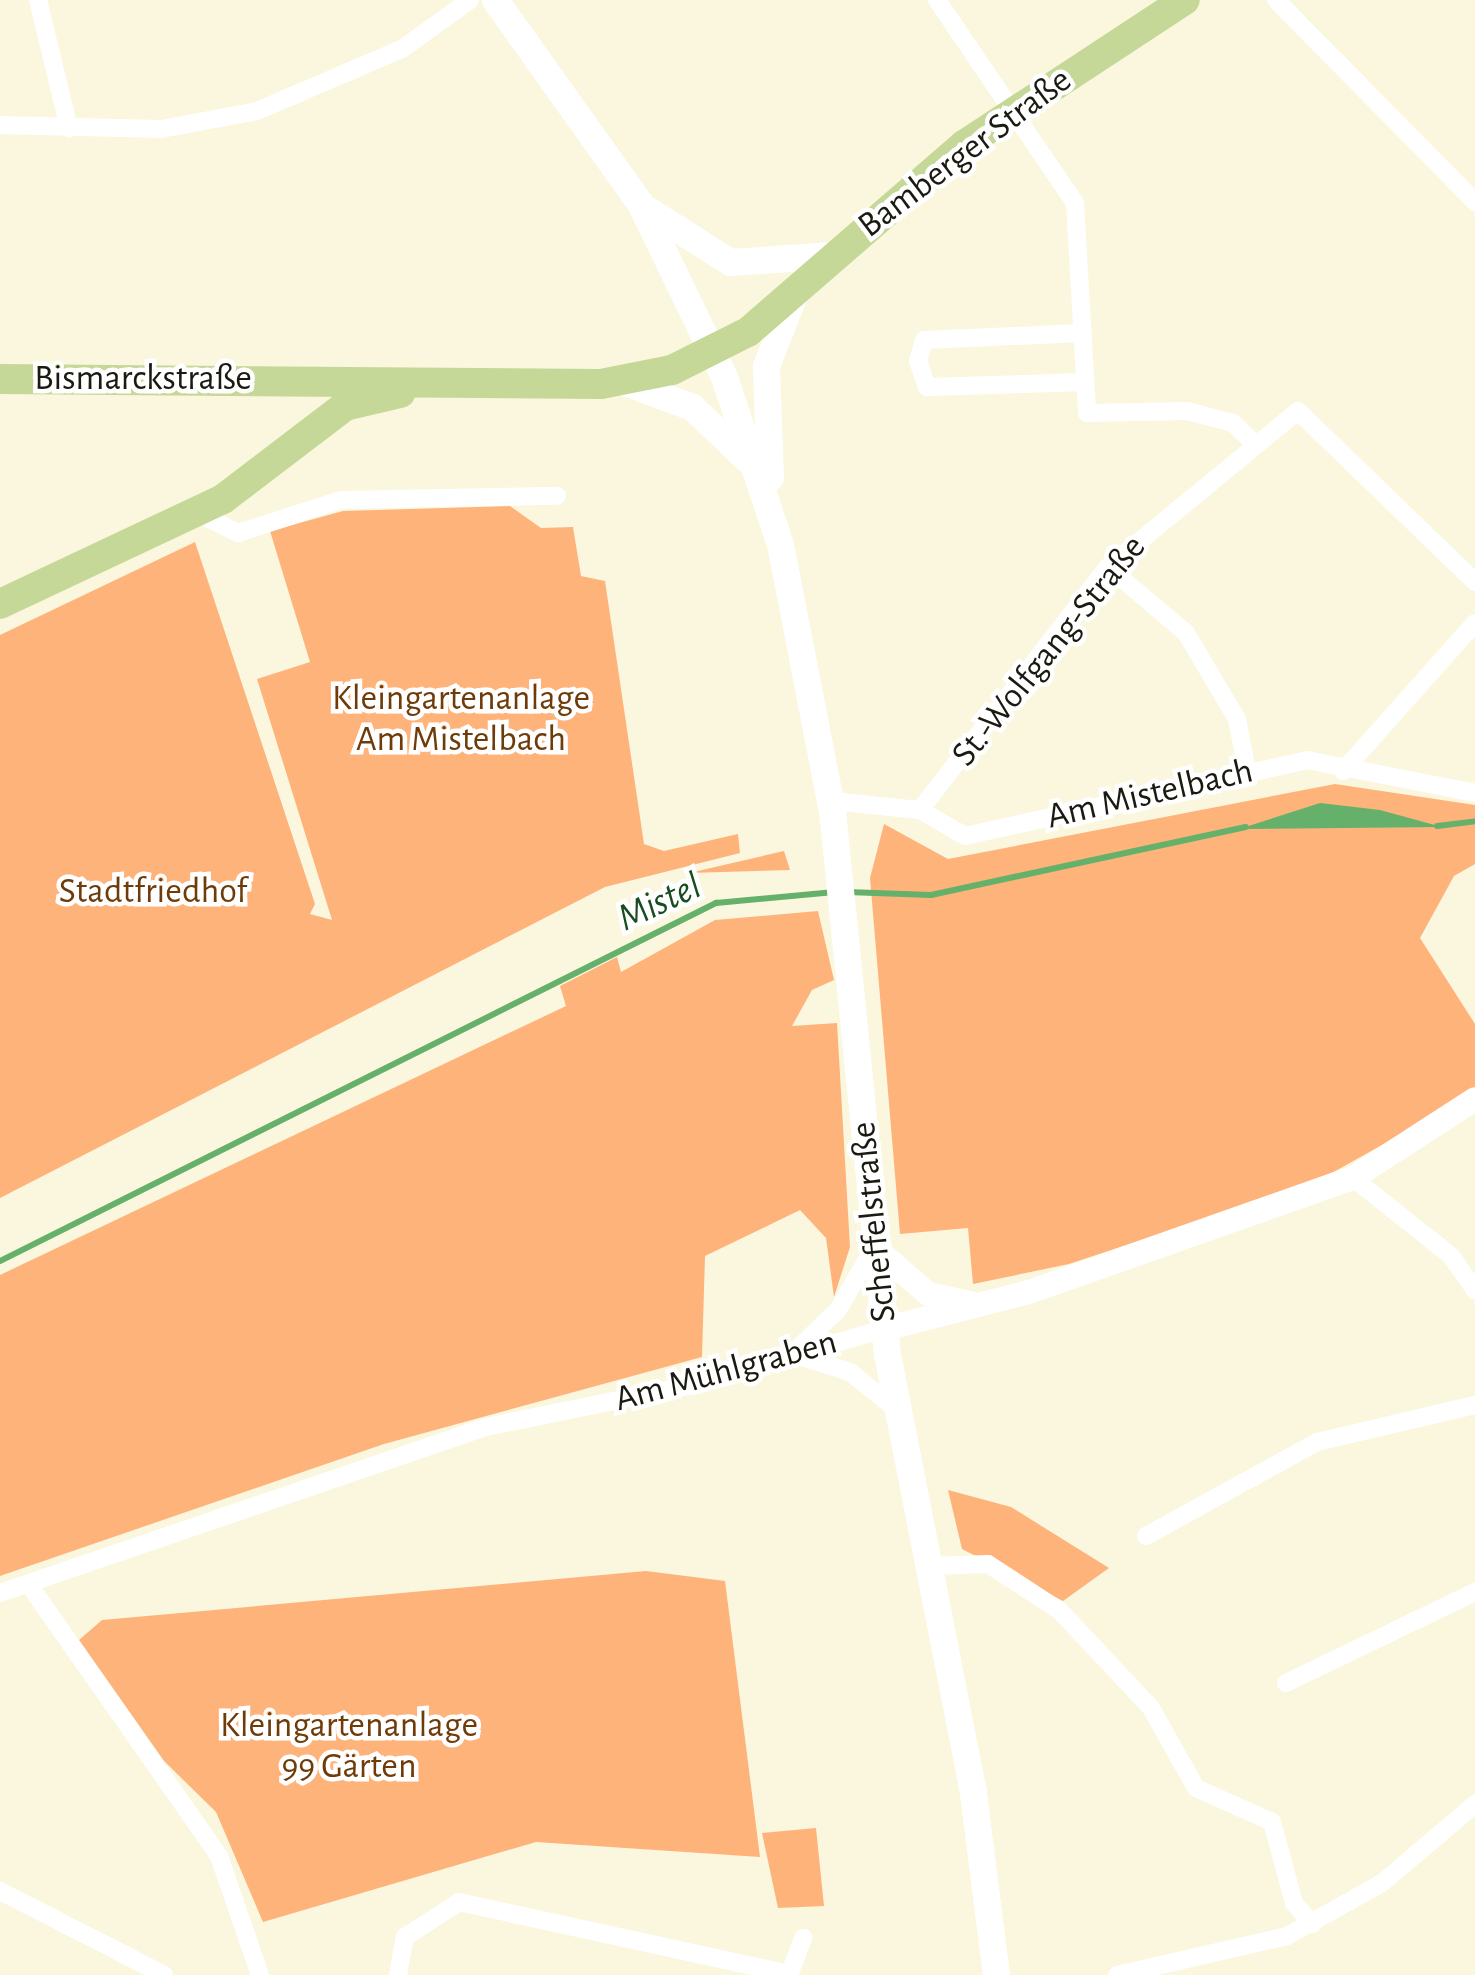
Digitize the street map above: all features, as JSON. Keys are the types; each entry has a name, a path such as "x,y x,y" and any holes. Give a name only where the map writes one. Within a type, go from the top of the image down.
{"main road":[{"path":"495,0 640,203 730,262 833,255"},
{"name":"Bamberger Straße","path":"625,382 714,353 760,324 833,255 1009,112 1185,0"},
{"name":"Scheffelstraße","path":"640,203 714,353 757,469 831,801 884,1329 996,1975"},
{"path":"770,511 764,382 794,294"},
{"name":"Bismarckstraße","path":"0,379 286,379 429,385"},
{"path":"286,379 306,432"},
{"path":"0,604 196,513 306,432 357,402 429,385 625,382 692,406 757,469"}],"street":[{"path":"38,0 69,128"},
{"path":"0,125 161,129 257,111 402,49 470,0"},
{"path":"937,0 1009,112 1076,202 1087,413 1187,411 1233,423 1254,443"},
{"path":"1276,0 1475,202"},
{"path":"1083,333 924,340 918,362 927,387 1085,382"},
{"name":"St.-Wolfgang-Straße","path":"920,810 1108,567 1298,411 1475,582"},
{"path":"196,513 238,533 341,500 556,496"},
{"path":"1108,567 1186,633 1238,719 1247,772"},
{"path":"1343,771 1475,623"},
{"name":"Am Mistelbach","path":"831,801 920,810 965,836 1307,760 1343,771 1475,793"},
{"name":"Am Mühlgraben","path":"0,1593 487,1427 984,1306 1353,1178 1475,1099"},
{"path":"1353,1178 1451,1256 1475,1290"},
{"path":"896,1409 850,1372 792,1354 838,1310 874,1247 928,1294 984,1306"},
{"path":"1146,1536 1317,1442 1475,1405"},
{"path":"928,1566 988,1564 1068,1618 1097,1662 1151,1708 1196,1788 1272,1822 1294,1904 1312,1924"},
{"path":"30,1586 219,1856 260,1975"},
{"path":"1286,1683 1475,1592"},
{"path":"1118,1975 1237,1952 1312,1924 1475,1804"},
{"path":"0,1892 164,1975"},
{"path":"398,1975 406,1937 459,1902 789,1974 803,1938"}],"green space":[{"path":"510,506 541,528 573,527 581,576 605,581 644,844 664,851 738,834 740,853 605,887 0,1198 0,635 195,542 315,904 310,914 332,920 257,679 310,662 270,531 343,511"},
{"path":"1335,784 1475,805 1475,864 1454,876 1420,938 1475,1024 1475,1093 1314,1183 1069,1264 973,1284 968,1228 900,1234 870,878 884,824 948,859"},
{"path":"784,851 790,870 689,873"},
{"path":"818,911 834,980 812,990 792,1026 837,1023 850,1247 834,1297 826,1238 800,1210 705,1256 702,1357 384,1444 0,1576 0,1275 566,1006 560,986 617,957 621,972 715,920"},
{"path":"948,1490 1011,1507 1109,1568 1063,1601 962,1549"},
{"name":"Kleingartenanlage 99 Gärten","path":"646,1571 725,1581 760,1857 536,1842 263,1922 216,1812 164,1761 79,1640 102,1620"},
{"path":"816,1828 824,1906 778,1908 762,1833"}],"shaded area":[{"path":"1320,803 1380,810 1442,827 1239,829"}],"waterway":[{"name":"Mistel","path":"1437,826 1475,821"},
{"name":"Mistel","path":"847,892 931,895 1246,827"},
{"name":"Mistel","path":"0,1261 716,903 834,892"}],"park label":[{"name":"Kleingartenanlage Am Mistelbach","path":"461,718"},
{"name":"Stadtfriedhof","path":"153,892"}]}
